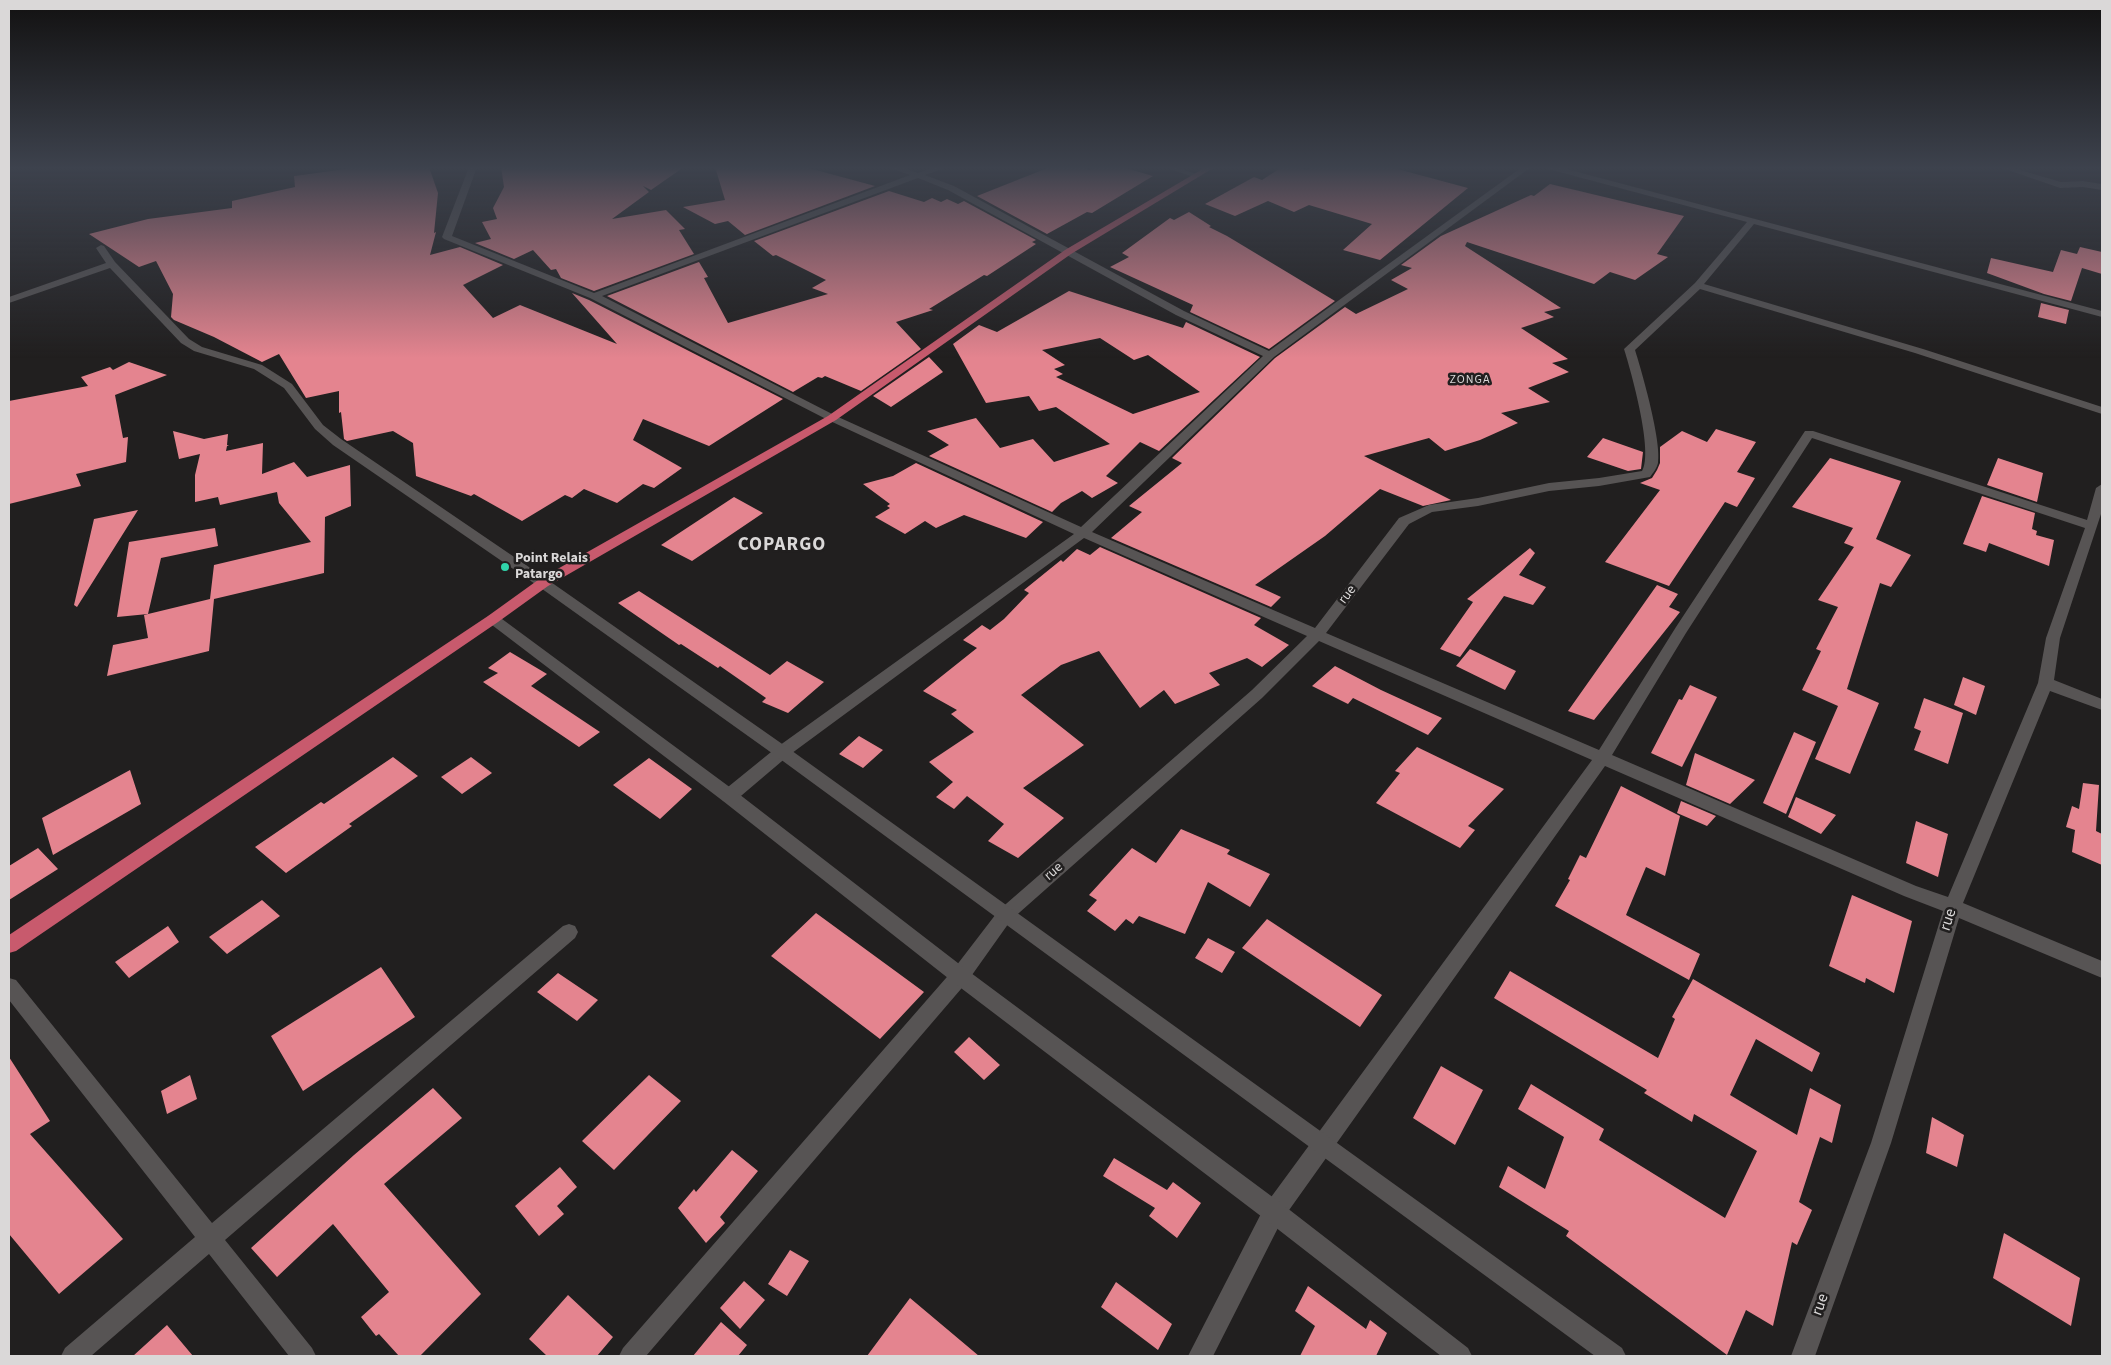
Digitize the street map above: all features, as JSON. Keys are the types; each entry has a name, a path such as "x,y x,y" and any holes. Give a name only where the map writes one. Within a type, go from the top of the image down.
{"highway":[{"path":"9,945 493,619 543,582 832,418 1068,252 1103,231"}],"street":[{"path":"449,231 447,237 594,296 832,418 1083,533 1910,891 2102,970"},
{"path":"594,296 768,231"},
{"path":"1029,231 1180,312 1270,355"},
{"path":"729,796 782,752 1083,533 1270,355 1439,231"},
{"path":"1744,231 1698,285 1919,351 2102,411"},
{"path":"1793,231 2102,314"},
{"path":"101,248 112,264 185,341 198,349 258,367 288,386 319,426 337,442 543,582 782,752 1322,1146 1614,1356"},
{"path":"9,300 112,264"},
{"name":"rue","path":"631,1356 960,976 1005,915 1256,694 1317,635 1404,521 1429,509 1478,502 1549,486 1599,482 1646,474 1652,464 1651,444 1636,366 1629,349 1698,285"},
{"path":"1200,1356 1274,1212 1602,758 1681,630 1809,432 2092,526"},
{"name":"rue","path":"1803,1356 1881,1143 1952,907 2046,683 2053,638 2092,526 2102,488"},
{"path":"493,619 729,796 960,976 1274,1212 1460,1356"},
{"path":"2046,683 2102,705"},
{"path":"73,1356 569,932"},
{"path":"9,986 304,1356"}],"building":[{"path":"102,231 434,231 434,233 436,232 430,255 460,247 503,265 463,285 493,318 520,305 617,344 572,293 783,399 709,446 643,419 633,440 682,468 654,488 643,484 617,503 584,489 572,498 565,495 522,521 474,494 471,496 416,476 413,443 393,431 347,441 344,439 341,412 339,413 339,391 306,398 279,354 262,362 214,337 174,320 171,317 173,294 156,261 139,267 89,234"},
{"path":"487,231 679,231 694,254 594,291 561,278 556,269 551,270 533,250 514,259 475,243 491,239"},
{"path":"740,231 756,231 745,235"},
{"path":"782,231 1019,231 1036,240 1032,242 1036,244 987,276 984,275 929,309 933,310 896,322 921,349 861,391 825,376 822,378 818,377 793,392 607,296 699,262 708,277 704,278 728,323 828,294 812,288 826,280 776,255 773,256 754,241"},
{"path":"1041,231 1053,231 1047,234"},
{"path":"1153,231 1216,231 1335,301 1269,349 1190,312 1193,305 1110,267 1129,257 1122,253"},
{"path":"1365,231 1416,231 1380,260 1343,250"},
{"path":"1453,231 1674,231 1657,254 1668,257 1635,280 1610,272 1594,284 1467,242 1465,246 1561,308 1544,312 1554,317 1521,328 1568,359 1552,363 1569,372 1528,388 1550,402 1501,413 1518,423 1480,440 1445,451 1429,438 1364,456 1451,500 1423,506 1380,489 1325,536 1255,585 1281,597 1271,607 1111,538 1142,512 1129,506 1182,463 1172,458 1275,358 1345,307 1356,314 1408,289 1391,280 1412,268 1401,265 1441,236"},
{"path":"2080,247 2102,252 2102,274 2082,268 2071,301 2044,294 1987,273 1991,258 2053,272 2061,250 2077,254"},
{"path":"1069,291 1183,328 1186,322 1260,357 1159,451 1140,442 1106,476 1118,483 1092,498 1082,491 1061,503 1052,512 929,456 949,445 927,431 976,418 1000,448 1033,439 1054,462 1110,444 1056,407 1039,411 1029,396 986,403 953,344 979,325 997,332","holes":["1100,338 1134,360 1148,355 1200,392 1133,414 1056,377 1063,374 1054,369 1065,365 1042,350"]},
{"path":"2041,303 2069,310 2066,324 2038,317"},
{"path":"929,357 943,372 891,407 873,396"},
{"path":"129,362 167,375 115,395 123,438 128,437 126,462 76,474 81,486 9,504 9,401 88,386 81,377 110,367 113,370"},
{"path":"1716,429 1756,442 1737,472 1755,478 1737,507 1725,502 1669,586 1605,562 1660,490 1640,483 1652,478 1657,470 1660,463 1660,447 1682,431 1707,442"},
{"path":"173,431 204,439 228,434 227,445 229,446 227,446 226,451 263,443 262,474 294,462 307,477 350,465 351,506 325,517 324,573 214,599 209,651 107,676 113,645 148,638 144,615 210,599 214,565 311,542 279,503 277,492 220,505 218,497 195,502 195,475 200,454 179,459"},
{"path":"1603,438 1643,452 1641,469 1628,471 1587,457"},
{"path":"1830,458 1901,481 1876,539 1911,555 1891,587 1880,583 1847,689 1879,703 1850,774 1815,759 1838,706 1802,690 1821,651 1816,649 1838,607 1818,600 1854,547 1844,543 1853,528 1792,507"},
{"path":"1998,458 2043,473 2037,502 1987,485"},
{"path":"916,463 1043,522 1026,538 964,515 936,528 925,521 905,534 875,517 890,508 887,506 890,504 863,484 893,476"},
{"path":"1982,496 2035,513 2032,529 2037,531 2036,535 2054,540 2049,566 1989,543 1986,552 1963,544"},
{"path":"734,497 763,513 692,561 661,545"},
{"path":"138,510 77,607 74,605 94,519"},
{"path":"215,528 218,546 161,558 148,614 117,617 129,542"},
{"path":"1100,547 1261,618 1254,625 1289,645 1262,667 1247,658 1209,673 1220,685 1175,704 1164,690 1140,708 1099,651 1061,665 1021,695 1084,745 1023,788 1064,818 1018,858 988,841 1004,824 967,796 954,809 936,797 953,782 929,762 974,732 951,714 957,710 923,691 977,648 963,640 982,625 990,630 1004,619 1029,593 1024,590 1061,560 1063,562 1077,549 1090,555"},
{"path":"1530,548 1535,553 1519,575 1546,587 1533,605 1504,596 1460,657 1440,649 1473,602 1467,599"},
{"path":"1657,585 1678,594 1669,607 1680,612 1594,720 1568,711"},
{"path":"639,591 770,675 787,661 824,682 788,713 762,702 766,698 720,666 718,668 681,644 679,645 618,603"},
{"path":"1470,649 1516,671 1505,690 1456,666"},
{"path":"510,652 547,674 531,686 600,732 579,747 483,682 498,673 488,668"},
{"path":"1335,666 1442,718 1428,735 1353,698 1348,704 1312,686"},
{"path":"1963,677 1985,686 1976,715 1954,705"},
{"path":"1690,685 1717,697 1682,767 1651,753 1679,699 1682,700"},
{"path":"1924,698 1963,713 1948,764 1914,750 1921,731 1914,728"},
{"path":"1794,732 1816,742 1786,814 1763,803"},
{"path":"859,736 883,750 863,768 839,754"},
{"path":"1417,747 1504,789 1468,826 1475,830 1460,848 1376,803 1400,773 1395,771"},
{"path":"1695,753 1755,780 1730,804 1686,785"},
{"path":"393,757 418,776 349,824 352,826 286,873 255,847 321,802 324,804"},
{"path":"471,757 492,773 462,794 441,777"},
{"path":"649,758 692,789 660,819 613,785"},
{"path":"130,770 141,804 53,855 42,818"},
{"path":"2083,783 2099,785 2096,831 2102,834 2102,865 2072,852 2075,830 2066,827 2072,806 2079,809"},
{"path":"1621,786 1680,816 1665,876 1646,867 1626,915 1700,954 1689,980 1555,906 1570,880 1568,879 1580,855 1586,858"},
{"path":"1796,797 1836,815 1821,834 1788,817"},
{"path":"1681,801 1716,816 1707,826 1677,813"},
{"path":"1916,821 1948,834 1938,877 1906,863"},
{"path":"1181,829 1230,850 1227,854 1270,874 1250,907 1208,882 1185,934 1139,916 1133,924 1126,919 1115,931 1087,911 1097,900 1089,895 1132,848 1156,863"},
{"path":"38,848 58,869 9,900 9,866"},
{"path":"1852,895 1912,921 1894,993 1866,978 1865,983 1829,966"},
{"path":"262,900 280,916 227,954 209,937"},
{"path":"816,913 924,992 880,1039 771,956"},
{"path":"1267,919 1382,995 1360,1027 1242,948"},
{"path":"168,926 179,942 129,978 115,962"},
{"path":"1208,938 1235,952 1222,973 1195,958"},
{"path":"381,967 415,1017 303,1091 271,1036"},
{"path":"1510,971 1658,1058 1675,1019 1672,1017 1693,979 1820,1053 1812,1072 1756,1039 1730,1095 1797,1135 1810,1088 1841,1105 1832,1143 1820,1137 1799,1202 1812,1210 1797,1245 1792,1242 1773,1326 1746,1310 1727,1355 1566,1236 1569,1231 1499,1187 1508,1166 1545,1189 1564,1137 1518,1109 1531,1084 1604,1129 1599,1140 1725,1218 1757,1151 1694,1114 1692,1122 1644,1093 1647,1090 1494,998"},
{"path":"558,973 598,1000 577,1021 537,992"},
{"path":"969,1037 1000,1065 984,1080 954,1052"},
{"path":"9,1057 50,1121 30,1134 123,1239 59,1294 9,1234"},
{"path":"1441,1066 1483,1090 1455,1145 1413,1118"},
{"path":"190,1075 197,1099 167,1114 161,1091"},
{"path":"649,1075 681,1101 614,1170 582,1141"},
{"path":"433,1088 462,1118 384,1184 481,1294 420,1356 399,1356 379,1334 376,1336 361,1317 389,1292 333,1224 277,1277 251,1248 354,1155"},
{"path":"1932,1117 1964,1135 1957,1167 1926,1153"},
{"path":"732,1150 758,1171 720,1217 725,1223 706,1243 678,1208 694,1189 696,1192"},
{"path":"1114,1158 1167,1190 1173,1182 1201,1203 1177,1238 1149,1216 1155,1208 1103,1176"},
{"path":"560,1167 577,1187 557,1206 564,1214 539,1236 515,1206"},
{"path":"2004,1233 2080,1278 2071,1326 1993,1278"},
{"path":"790,1250 809,1261 787,1296 768,1284"},
{"path":"744,1281 765,1300 740,1329 720,1308"},
{"path":"1116,1282 1172,1324 1158,1350 1101,1307"},
{"path":"1308,1286 1366,1329 1370,1320 1387,1333 1376,1356 1300,1356 1315,1326 1295,1311"},
{"path":"568,1295 613,1337 597,1356 547,1356 529,1339"},
{"path":"910,1298 979,1356 867,1356"},
{"path":"721,1322 747,1345 738,1356 693,1356"},
{"path":"167,1325 193,1356 133,1356"}],"place":[{"name":"Point Relais Patargo","path":"505,567"}],"district":[{"name":"ZONGA","path":"1470,380"},
{"name":"COPARGO","path":"782,546"}]}
